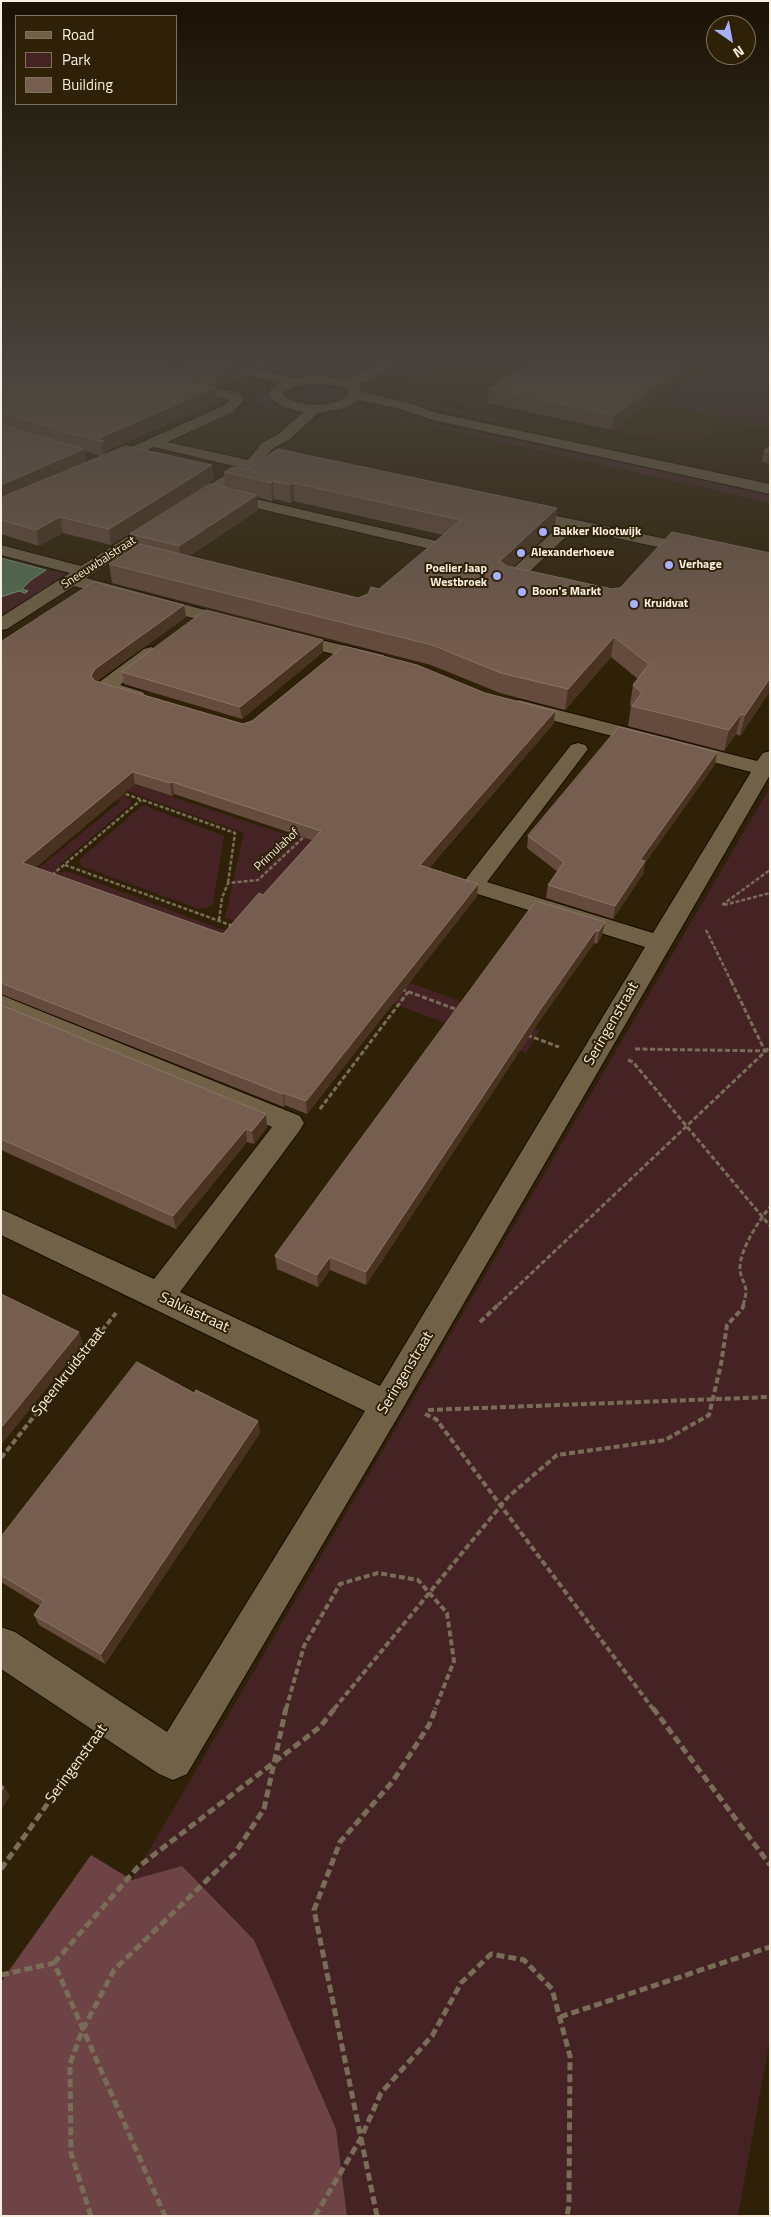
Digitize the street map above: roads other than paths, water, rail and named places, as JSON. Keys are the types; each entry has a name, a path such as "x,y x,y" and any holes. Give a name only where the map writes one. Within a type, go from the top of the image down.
{"street":[{"path":"88,465 109,462"},
{"path":"240,462 251,465"},
{"name":"Sneeuwbalstraat","path":"1,625 253,462"},
{"path":"647,462 770,489"},
{"path":"208,492 435,545"},
{"path":"770,555 510,506 566,523 589,525 770,566"},
{"path":"548,587 512,579 566,523"},
{"path":"650,558 656,540"},
{"path":"1,550 78,576 194,620 249,627"},
{"path":"268,632 332,656 396,664"},
{"path":"152,701 106,687 165,642"},
{"path":"501,701 766,763"},
{"path":"578,748 473,885 659,943"},
{"name":"Seringenstraat","path":"1,1646 173,1760 387,1405 766,763"},
{"path":"1,1004 290,1123 148,1291"},
{"name":"Salviastraat","path":"1,1221 387,1405"}],"place":[{"name":"Bakker Klootwijk","path":"543,532"},
{"name":"Alexanderhoeve","path":"521,553"},
{"name":"Verhage","path":"669,565"},
{"name":"Poelier Jaap Westbroek","path":"497,576"},
{"name":"Boon's Markt","path":"522,592"},
{"name":"Kruidvat","path":"634,604"}]}
